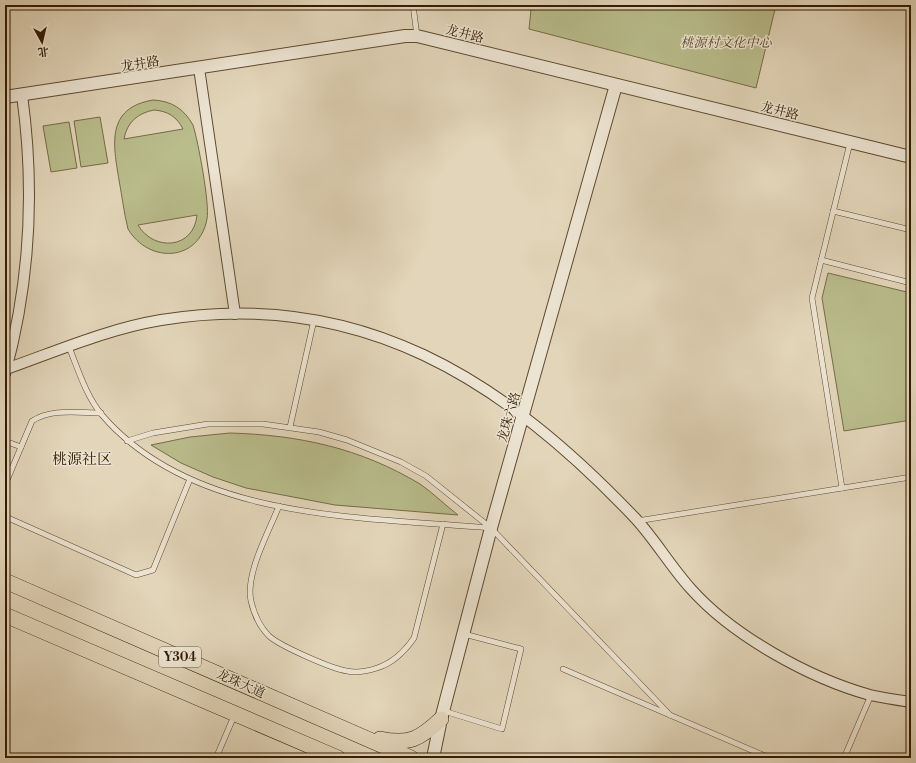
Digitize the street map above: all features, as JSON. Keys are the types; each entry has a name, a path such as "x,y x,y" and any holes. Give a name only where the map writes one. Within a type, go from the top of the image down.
{"main road":[{"name":"龙珠大道","path":"5,581 411,758"},
{"path":"5,614 338,758"},
{"path":"356,733 382,740 405,742 417,739 427,732 442,715"}],"street":[{"name":"龙井路","path":"5,98 405,36 417,36 911,156"},
{"path":"199,68 235,314"},
{"name":"龙珠六路","path":"433,758 442,715 463,634 616,85"},
{"path":"5,371 14,341 24,286 29,235 28,184 22,95"},
{"path":"5,371 113,331 159,320 205,314 278,315 314,320 374,335 425,354 479,384 523,416 581,466 637,521 692,590 732,625 754,640 800,667 823,678 871,695 911,702"}],"lane":[{"path":"413,5 417,36"},
{"path":"842,488 812,298 851,142"},
{"path":"833,210 911,230"},
{"path":"821,260 911,283"},
{"path":"290,427 314,320"},
{"path":"69,347 82,381 101,413 127,441 159,463 190,479 228,493 279,506 333,516 492,528"},
{"path":"5,485 32,422 41,416 54,412 101,413"},
{"path":"127,441 167,430 208,424 235,423 290,427 347,440 401,462 426,476 492,528 670,715"},
{"path":"5,441 21,447"},
{"path":"637,521 911,477"},
{"path":"5,515 6,517 136,575 153,570 190,479"},
{"path":"279,506 254,568 251,584 251,600 257,618 270,636 288,648 346,671 361,671 378,668 394,660 406,649 414,638 443,524"},
{"path":"442,715 502,728 521,649 463,634"},
{"path":"563,669 770,758"},
{"path":"844,758 871,695"},
{"path":"216,758 235,713"}],"green space":[{"name":"桃源村文化中心","path":"507,5 776,5 756,88 529,29 531,10"},
{"path":"153,100 172,104 186,114 193,125 198,144 207,200 207,219 202,233 194,244 184,250 172,253 160,253 148,248 137,240 128,229 117,167 115,141 116,130 120,119 127,111 138,104","holes":["154,110 172,115 183,129 124,139 125,133 134,119 143,113","197,215 194,226 189,235 172,243 163,243 154,240 145,234 138,225"]},
{"path":"100,117 108,163 81,167 74,121"},
{"path":"69,122 77,168 51,172 43,126"},
{"path":"828,273 911,293 911,420 844,431 822,298"},
{"path":"230,433 256,434 305,441 328,446 375,461 420,484 458,515 335,505 246,488 213,477 181,463 151,445 190,437"}],"district":[{"name":"桃源社区","path":"82,459"}]}
